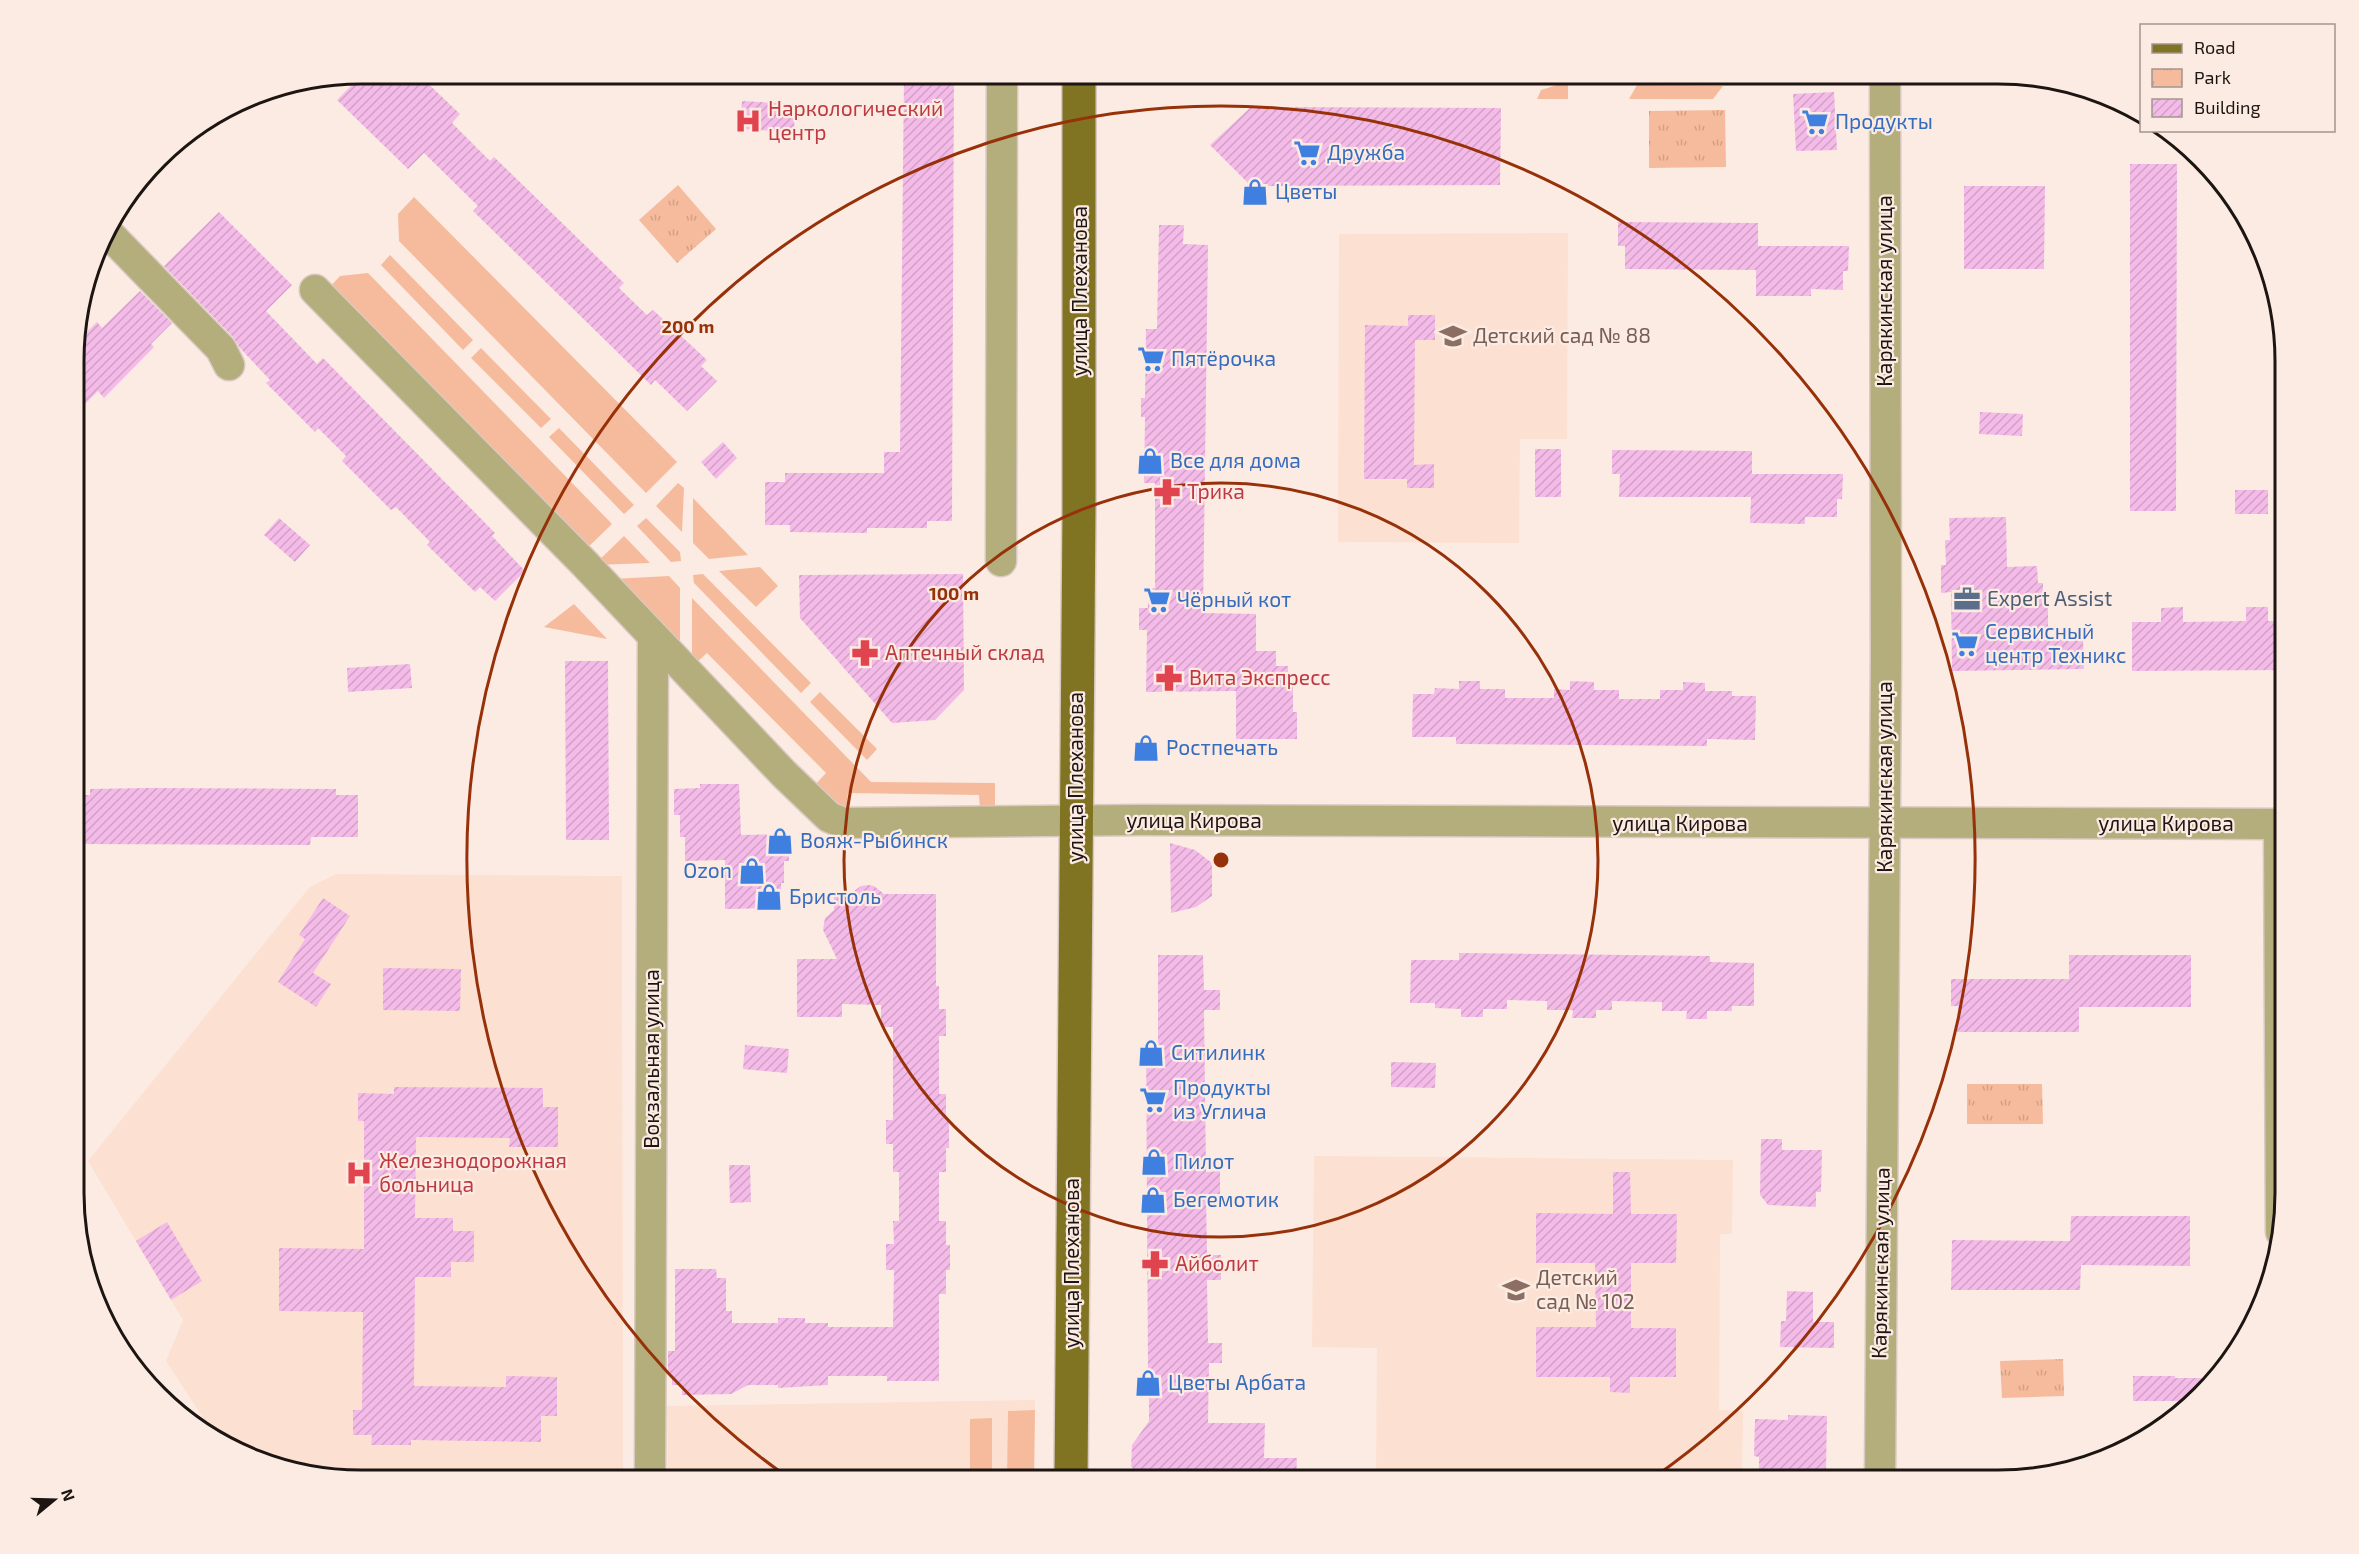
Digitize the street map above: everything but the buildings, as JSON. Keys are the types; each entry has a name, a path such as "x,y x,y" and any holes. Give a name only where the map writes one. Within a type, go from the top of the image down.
{"main road":[{"name":"улица Плеханова","path":"1071,1470 1079,84"}],"street":[{"path":"1000,561 1002,84"},
{"name":"Карякинская улица","path":"1880,1470 1885,824 1885,84"},
{"path":"113,238 221,349 229,365"},
{"name":"улица Кирова","path":"315,290 816,806 829,817 843,824 1076,821 2275,824"},
{"name":"Вокзальная улица","path":"650,1470 653,637"}],"shaded area":[{"name":"Детский сад № 88","path":"1568,233 1567,439 1520,439 1519,543 1338,542 1339,234"},
{"name":"Железнодорожная больница","path":"336,874 622,876 623,1470 361,1470 325,1468 289,1461 255,1449 206,1422 166,1361 183,1320 88,1161 309,888"},
{"name":"Детский сад № 102","path":"1314,1156 1733,1160 1732,1234 1720,1234 1719,1410 1743,1411 1742,1470 1376,1470 1377,1348 1312,1347"},
{"path":"1035,1400 1034,1470 668,1470 667,1406"}],"green space":[{"path":"1557,85 1568,85 1568,99 1537,99 1541,90"},
{"path":"1637,85 1723,86 1713,99 1629,99"},
{"path":"1725,110 1726,167 1649,168 1649,111"},
{"path":"678,185 716,229 677,263 639,220"},
{"path":"414,197 677,462 646,493 399,241 398,214"},
{"path":"390,255 473,340 463,350 381,265"},
{"path":"368,273 612,524 582,553 326,291 340,276"},
{"path":"481,348 551,419 541,428 471,358"},
{"path":"559,428 634,505 624,514 549,437"},
{"path":"678,483 684,488 682,532 656,506"},
{"path":"693,498 748,555 709,559 693,543"},
{"path":"646,518 680,552 681,561 671,562 637,526"},
{"path":"624,536 650,563 594,565"},
{"path":"760,567 778,586 756,607 719,571"},
{"path":"703,574 811,683 801,693 694,583 693,575"},
{"path":"669,576 680,588 680,654 612,579"},
{"path":"692,598 871,782 995,783 995,810 980,810 979,795 848,793 846,811 812,788 826,773 707,653 692,667"},
{"path":"574,604 607,639 544,627"},
{"path":"820,692 877,749 867,760 810,702"},
{"path":"1967,1084 2042,1084 2043,1124 1967,1124"},
{"path":"2063,1359 2064,1396 2002,1398 2000,1361"},
{"path":"1035,1410 1034,1470 1007,1470 1008,1411"},
{"path":"992,1418 992,1470 970,1470 970,1419"}],"place":[{"name":"Наркологический центр","path":"748,121"},
{"name":"Продукты","path":"1815,122"},
{"name":"Дружба","path":"1307,153"},
{"name":"Цветы","path":"1255,192"},
{"name":"Детский сад № 88","path":"1453,336"},
{"name":"Пятёрочка","path":"1151,359"},
{"name":"Все для дома","path":"1150,461"},
{"name":"Трика","path":"1167,492"},
{"name":"Expert Assist","path":"1967,599"},
{"name":"Чёрный кот","path":"1157,600"},
{"name":"Сервисный центр Техникс","path":"1965,644"},
{"name":"Аптечный склад","path":"865,653"},
{"name":"Вита Экспресс","path":"1169,678"},
{"name":"Ростпечать","path":"1146,748"},
{"name":"Вояж-Рыбинск","path":"780,841"},
{"name":"Ozon","path":"752,871"},
{"name":"Бристоль","path":"769,897"},
{"name":"Ситилинк","path":"1151,1053"},
{"name":"Продукты из Углича","path":"1153,1100"},
{"name":"Пилот","path":"1154,1162"},
{"name":"Железнодорожная больница","path":"359,1173"},
{"name":"Бегемотик","path":"1153,1200"},
{"name":"Айболит","path":"1155,1264"},
{"name":"Детский сад № 102","path":"1516,1290"},
{"name":"Цветы Арбата","path":"1148,1383"}]}
